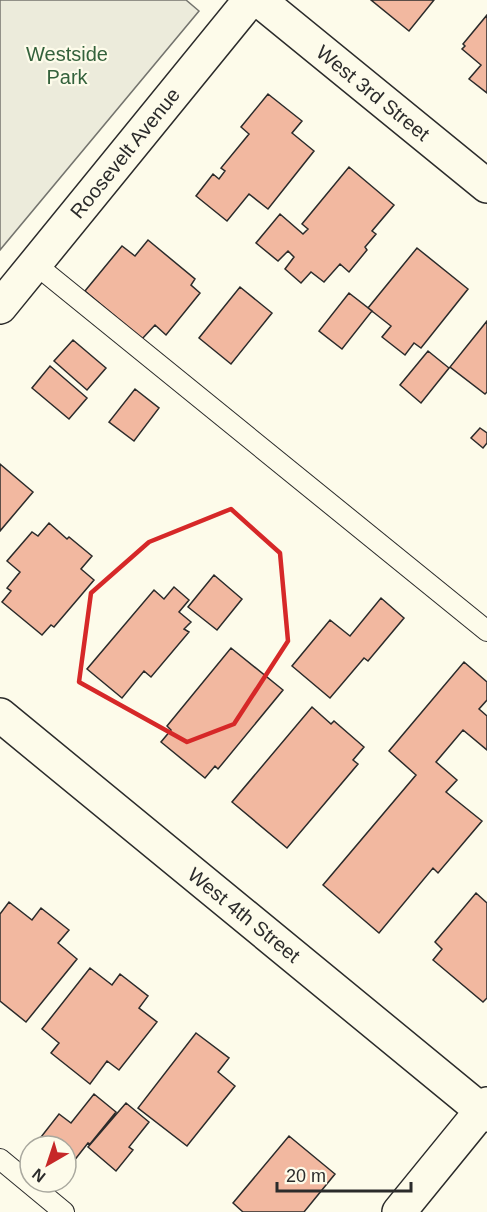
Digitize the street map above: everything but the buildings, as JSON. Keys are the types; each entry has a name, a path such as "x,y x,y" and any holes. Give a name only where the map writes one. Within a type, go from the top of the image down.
{"street":[{"name":"Roosevelt Avenue","path":"0,307 250,0"},
{"name":"West 3rd Street","path":"259,0 487,186"},
{"name":"West 4th Street","path":"0,715 485,1109"},
{"path":"399,1212 485,1109"}],"lane":[{"path":"34,264 487,631"},
{"path":"0,1159 64,1212"}],"highlighted area":[{"path":"231,509 280,553 288,641 234,724 187,742 79,682 91,593 149,542"}],"green space":[{"name":"Westside Park","path":"0,0 186,0 199,11 0,250"}]}
